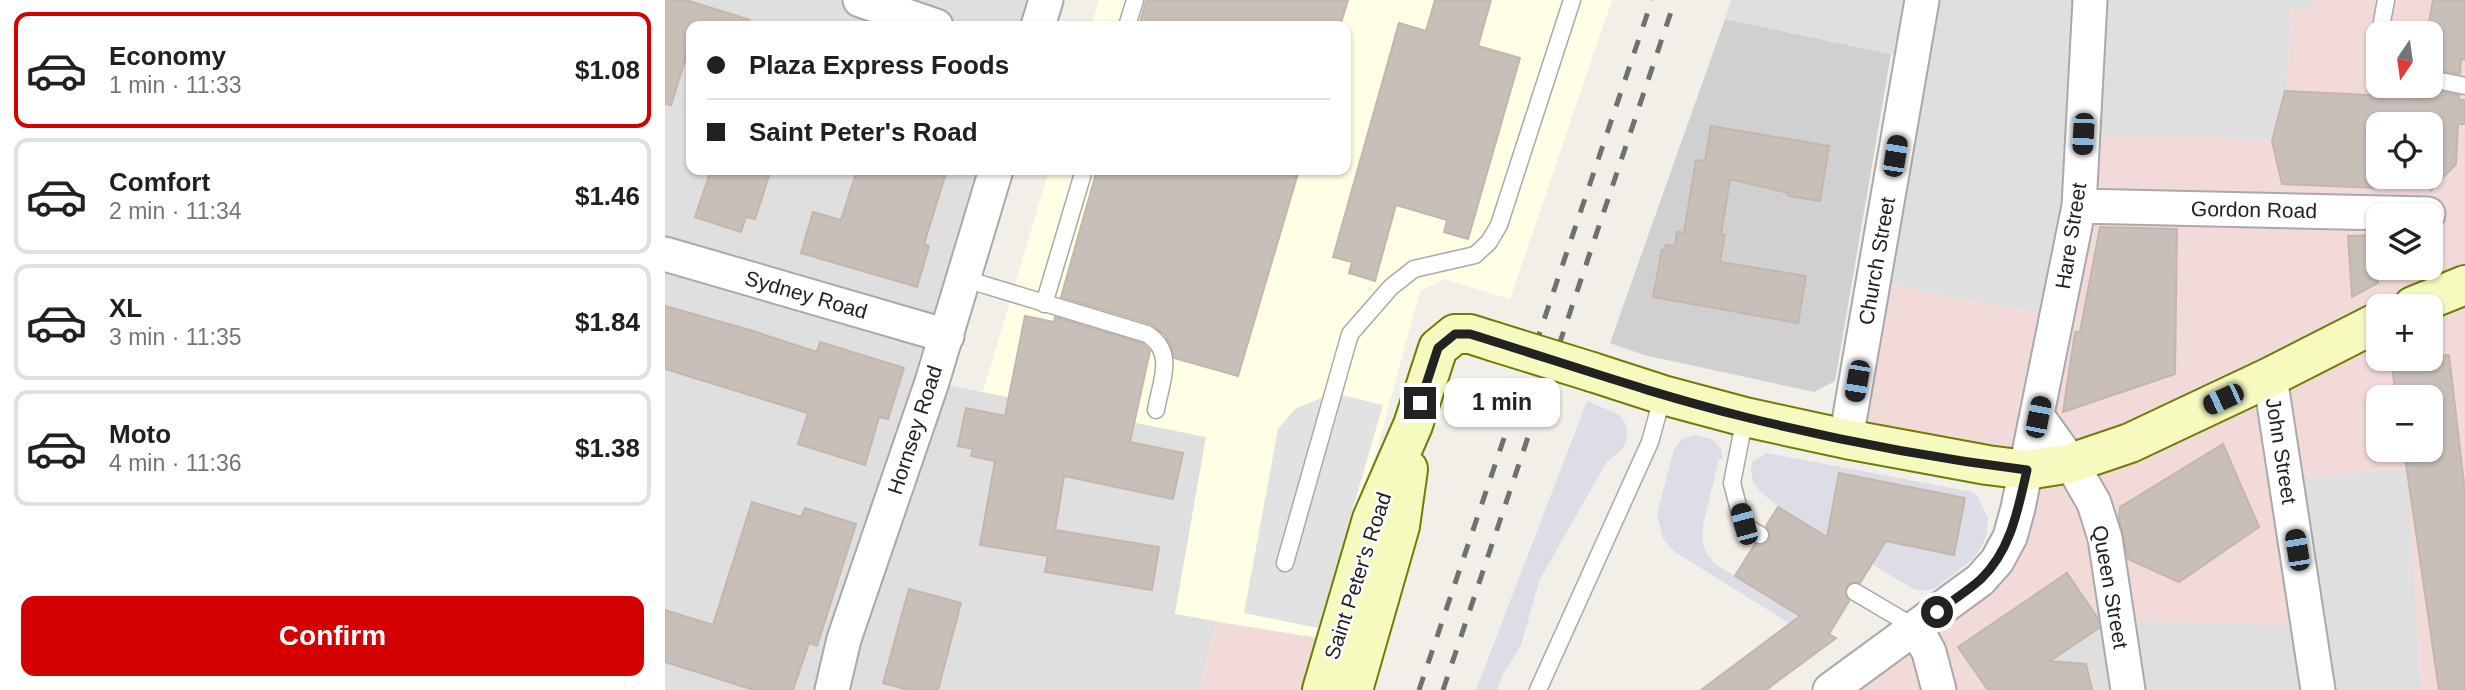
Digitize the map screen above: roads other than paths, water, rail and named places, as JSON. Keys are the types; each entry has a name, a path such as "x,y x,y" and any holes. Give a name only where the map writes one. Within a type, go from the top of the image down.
{"main road":[{"path":"2443,294 2465,285"},
{"name":"Saint Peter's Road","path":"1322,690 1372,519 1413,425 1438,348 1455,334 1470,334 1663,395 1745,417 1846,439 2027,470 2071,463 2130,443 2366,329"},
{"name":"Saint Peter's Road","path":"1353,690 1400,526 1413,425"}],"street":[{"path":"860,0 921,21"},
{"path":"1040,21 1046,0"},
{"name":"Church Street","path":"1846,439 1922,0"},
{"name":"Hare Street","path":"1830,690 1980,580 1997,561 2010,537 2027,470 2079,206 2090,0"},
{"name":"Hornsey Road","path":"832,690 844,639 947,336 995,175"},
{"name":"Gordon Road","path":"2079,206 2366,213"},
{"name":"Sydney Road","path":"665,254 947,336"},
{"name":"John Street","path":"2270,377 2318,690"},
{"name":"Queen Street","path":"2038,417 2071,463 2094,503 2105,538 2128,690"},
{"path":"1916,628 1929,652 1939,690"}],"lane":[{"path":"1129,21 1135,0"},
{"path":"1285,563 1350,334 1391,287 1414,269 1433,263 1457,261 1475,254 1489,242 1499,225 1572,0"},
{"path":"2382,21 2386,0"},
{"path":"2443,81 2465,86"},
{"path":"1044,304 1083,175"},
{"path":"965,279 1147,334 1157,340 1164,350 1164,363 1156,410"},
{"path":"1538,690 1650,442 1663,395"},
{"path":"1745,417 1732,483 1744,524 1760,535"},
{"path":"1855,592 1916,628"}],"railway":[{"path":"1419,690 1652,0"},
{"path":"1443,690 1675,0"}]}
